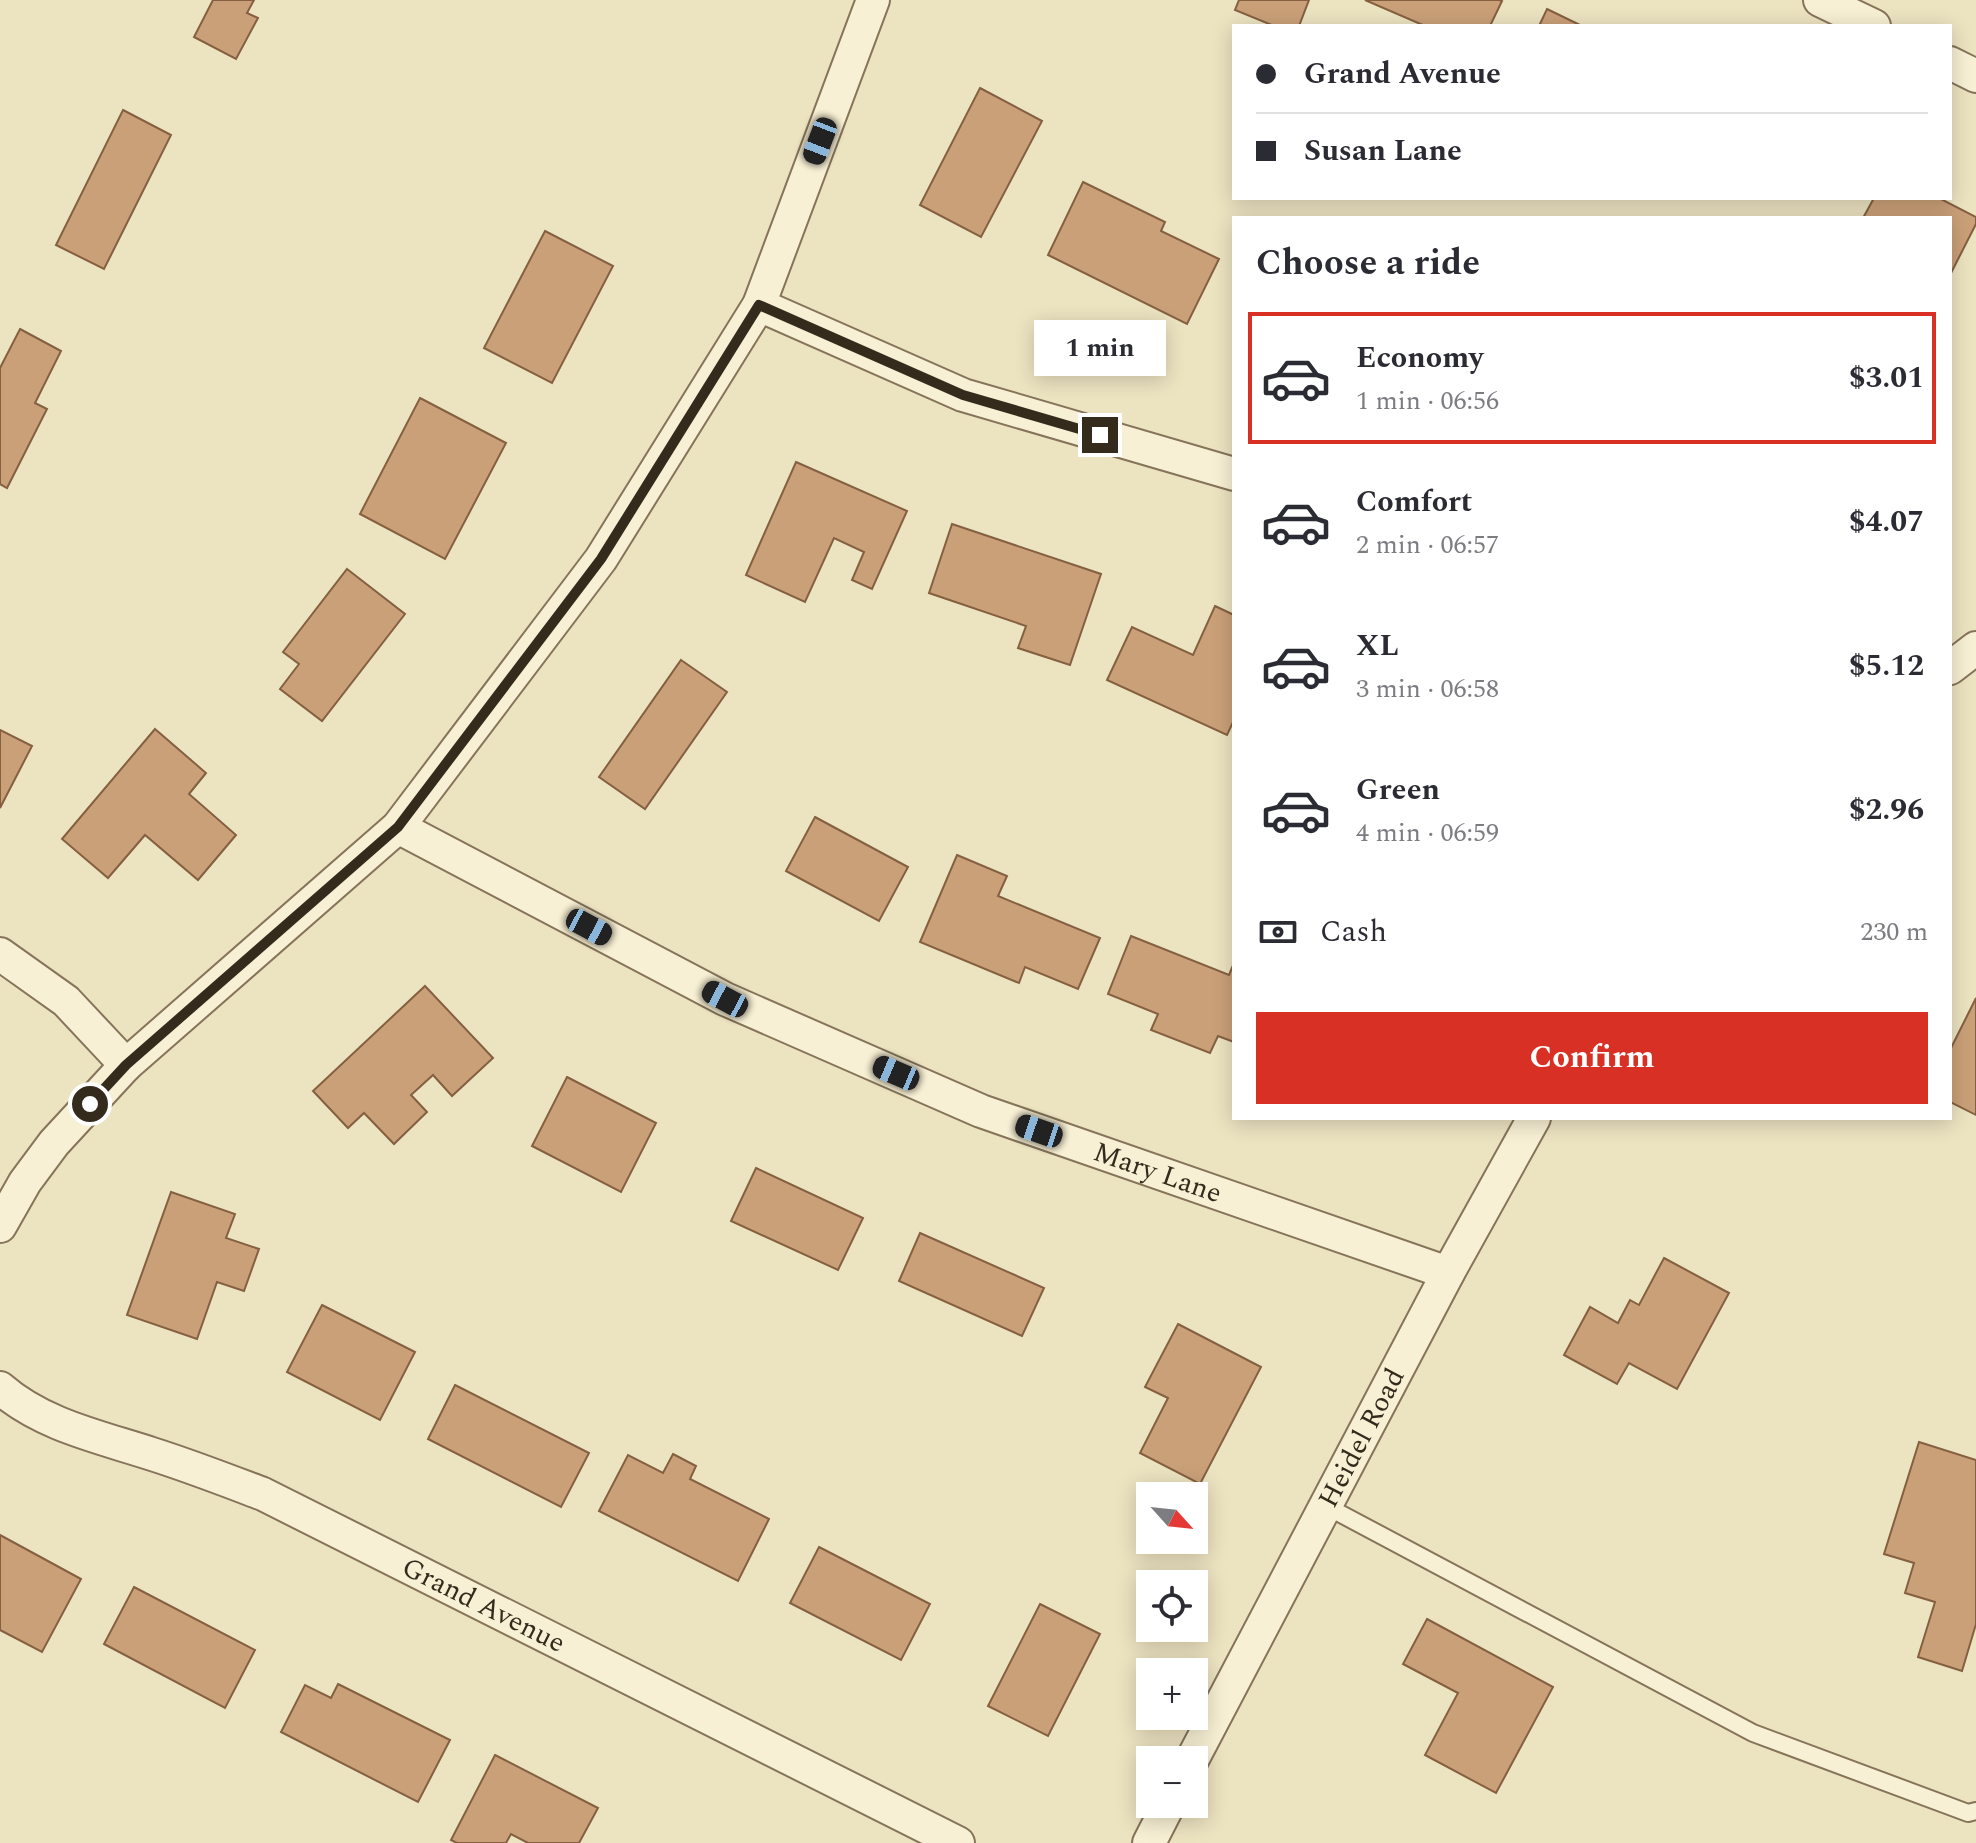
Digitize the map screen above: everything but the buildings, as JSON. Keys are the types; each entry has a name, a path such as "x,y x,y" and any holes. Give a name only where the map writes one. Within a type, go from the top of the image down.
{"street":[{"path":"0,1226 25,1182 54,1143 126,1065 398,827 601,559 759,305 873,0"},
{"path":"1820,0 1870,24"},
{"path":"1952,64 1976,76"},
{"path":"759,305 963,395 1232,473"},
{"path":"1952,666 1976,648"},
{"name":"Mary Lane","path":"398,827 725,999 981,1111 1448,1273"},
{"path":"0,954 66,1001 126,1065"},
{"name":"Heidel Road","path":"1199,1746 1448,1273 1533,1120"},
{"name":"Grand Avenue","path":"0,1388 21,1407 61,1424 263,1494 958,1843"},
{"path":"1149,1843 1162,1818"}],"lane":[{"path":"1326,1506 1753,1733 1968,1813 1976,1811"}],"route":[{"path":"90,1104 126,1065 398,827 601,559 759,305 963,395 1100,435"}]}
